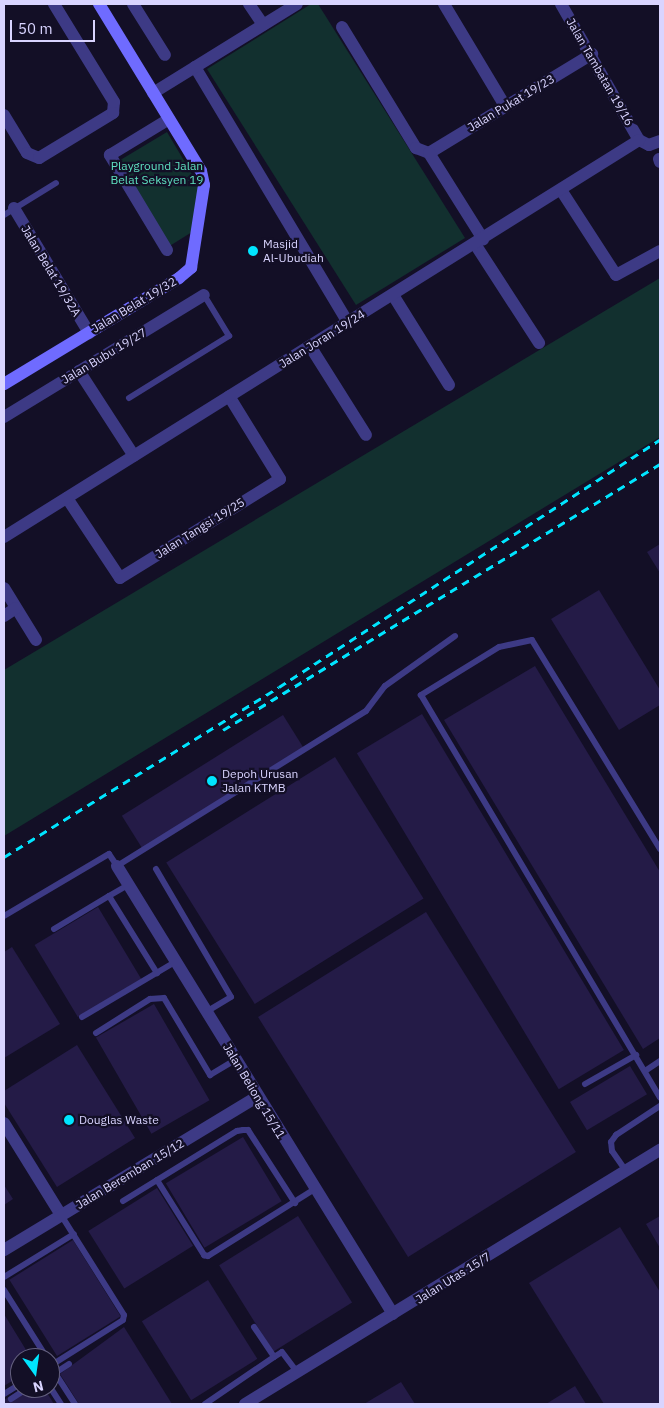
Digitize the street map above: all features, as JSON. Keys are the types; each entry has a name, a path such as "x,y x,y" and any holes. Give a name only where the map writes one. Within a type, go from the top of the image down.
{"street":[{"path":"4,114 27,153 39,158 114,113 114,102 54,4"},
{"name":"Jalan Belat 19/32","path":"4,384 180,278 190,268 204,185 200,171 99,4"},
{"path":"133,4 165,55"},
{"path":"249,4 263,25"},
{"path":"153,92 297,4"},
{"path":"444,4 505,106"},
{"name":"Jalan Tambatan 19/16","path":"561,4 592,54 639,140"},
{"path":"342,27 416,148 430,153 539,343"},
{"name":"Jalan Pukat 19/23","path":"430,153 592,54"},
{"path":"195,66 348,323"},
{"path":"167,250 110,155 169,119"},
{"path":"639,140 649,145 660,141"},
{"name":"Jalan Joran 19/24","path":"4,537 639,140"},
{"path":"561,190 616,275 660,251"},
{"name":"Jalan Belat 19/32A","path":"9,212 89,333"},
{"name":"Jalan Bubu 19/27","path":"4,417 204,295"},
{"path":"393,295 450,385"},
{"path":"310,346 366,435"},
{"path":"79,371 134,456"},
{"name":"Jalan Tangsi 19/25","path":"67,498 120,578 280,479 230,396"},
{"path":"4,588 36,640"},
{"path":"4,616 16,608"},
{"name":"Jalan Beliong 15/11","path":"117,866 256,1097 393,1314"},
{"name":"Jalan Beremban 15/12","path":"4,1250 256,1097"},
{"path":"4,1123 61,1215"},
{"name":"Jalan Utas 15/7","path":"245,1404 660,1150"}],"lane":[{"path":"9,212 56,183"},
{"path":"129,398 229,336 204,295"},
{"path":"4,916 109,854 117,866 366,712 385,686 455,636"},
{"path":"660,849 532,640 499,647 420,695 660,1097"},
{"path":"156,869 231,997 206,1012"},
{"path":"54,929 128,885"},
{"path":"109,896 157,973"},
{"path":"82,1017 175,962"},
{"path":"96,1032 150,999 164,998 210,1075 235,1060"},
{"path":"585,1084 636,1055"},
{"path":"645,1071 660,1062"},
{"path":"626,1171 612,1151 611,1142 616,1135 660,1106"},
{"path":"123,1201 237,1131 248,1130 295,1202"},
{"path":"157,1180 204,1256 208,1256 315,1189"},
{"path":"60,1359 123,1320 124,1314 61,1215"},
{"path":"4,1277 74,1234"},
{"path":"4,1290 41,1348"},
{"path":"254,1327 274,1357"},
{"path":"205,1404 282,1352 297,1372"},
{"path":"69,1364 55,1373 75,1404"}],"green space":[{"path":"311,4 318,4 465,238 356,305 207,69"},
{"name":"Playground Jalan Belat Seksyen 19","path":"167,132 199,186 192,232 168,247 117,162"},
{"path":"660,278 660,437 4,836 4,670"}],"building":[{"path":"660,544 660,573 647,552"},
{"path":"599,590 660,690 660,705 619,730 551,619"},
{"path":"535,666 660,872 660,1038 643,1049 444,720"},
{"path":"422,714 624,1050 559,1089 357,753"},
{"name":"Depoh Urusan Jalan KTMB","path":"283,715 303,747 142,848 122,816"},
{"path":"335,757 423,899 255,1004 166,862"},
{"path":"98,907 141,979 78,1017 35,945"},
{"path":"426,912 576,1152 408,1257 258,1017"},
{"path":"12,947 60,1024 4,1058 4,952"},
{"path":"154,1004 210,1100 151,1134 96,1038"},
{"name":"Douglas Waste","path":"77,1045 135,1138 57,1187 4,1103 4,1091"},
{"path":"630,1066 647,1094 587,1130 570,1102"},
{"path":"243,1137 282,1201 204,1248 166,1183"},
{"path":"4,1185 13,1199 4,1205"},
{"path":"157,1188 193,1246 124,1289 88,1231"},
{"path":"298,1216 352,1303 273,1352 219,1265"},
{"path":"660,1216 660,1248 646,1224"},
{"path":"620,1227 660,1292 660,1404 604,1404 529,1283"},
{"path":"73,1240 121,1316 60,1354 60,1348 52,1348 9,1280"},
{"path":"208,1280 257,1359 191,1400 142,1321"},
{"path":"4,1314 25,1348 10,1348 10,1382 4,1386"},
{"path":"124,1327 172,1404 79,1404 60,1374"},
{"path":"401,1382 415,1404 364,1404"},
{"path":"575,1386 586,1404 546,1404"},
{"path":"10,1396 10,1398 50,1398 54,1404 4,1404 4,1400"}],"railway":[{"path":"4,857 279,687 660,440"},
{"path":"223,730 660,464"}],"place":[{"name":"Masjid Al-Ubudiah","path":"253,251"},
{"name":"Depoh Urusan Jalan KTMB","path":"212,781"},
{"name":"Douglas Waste","path":"69,1120"}]}
